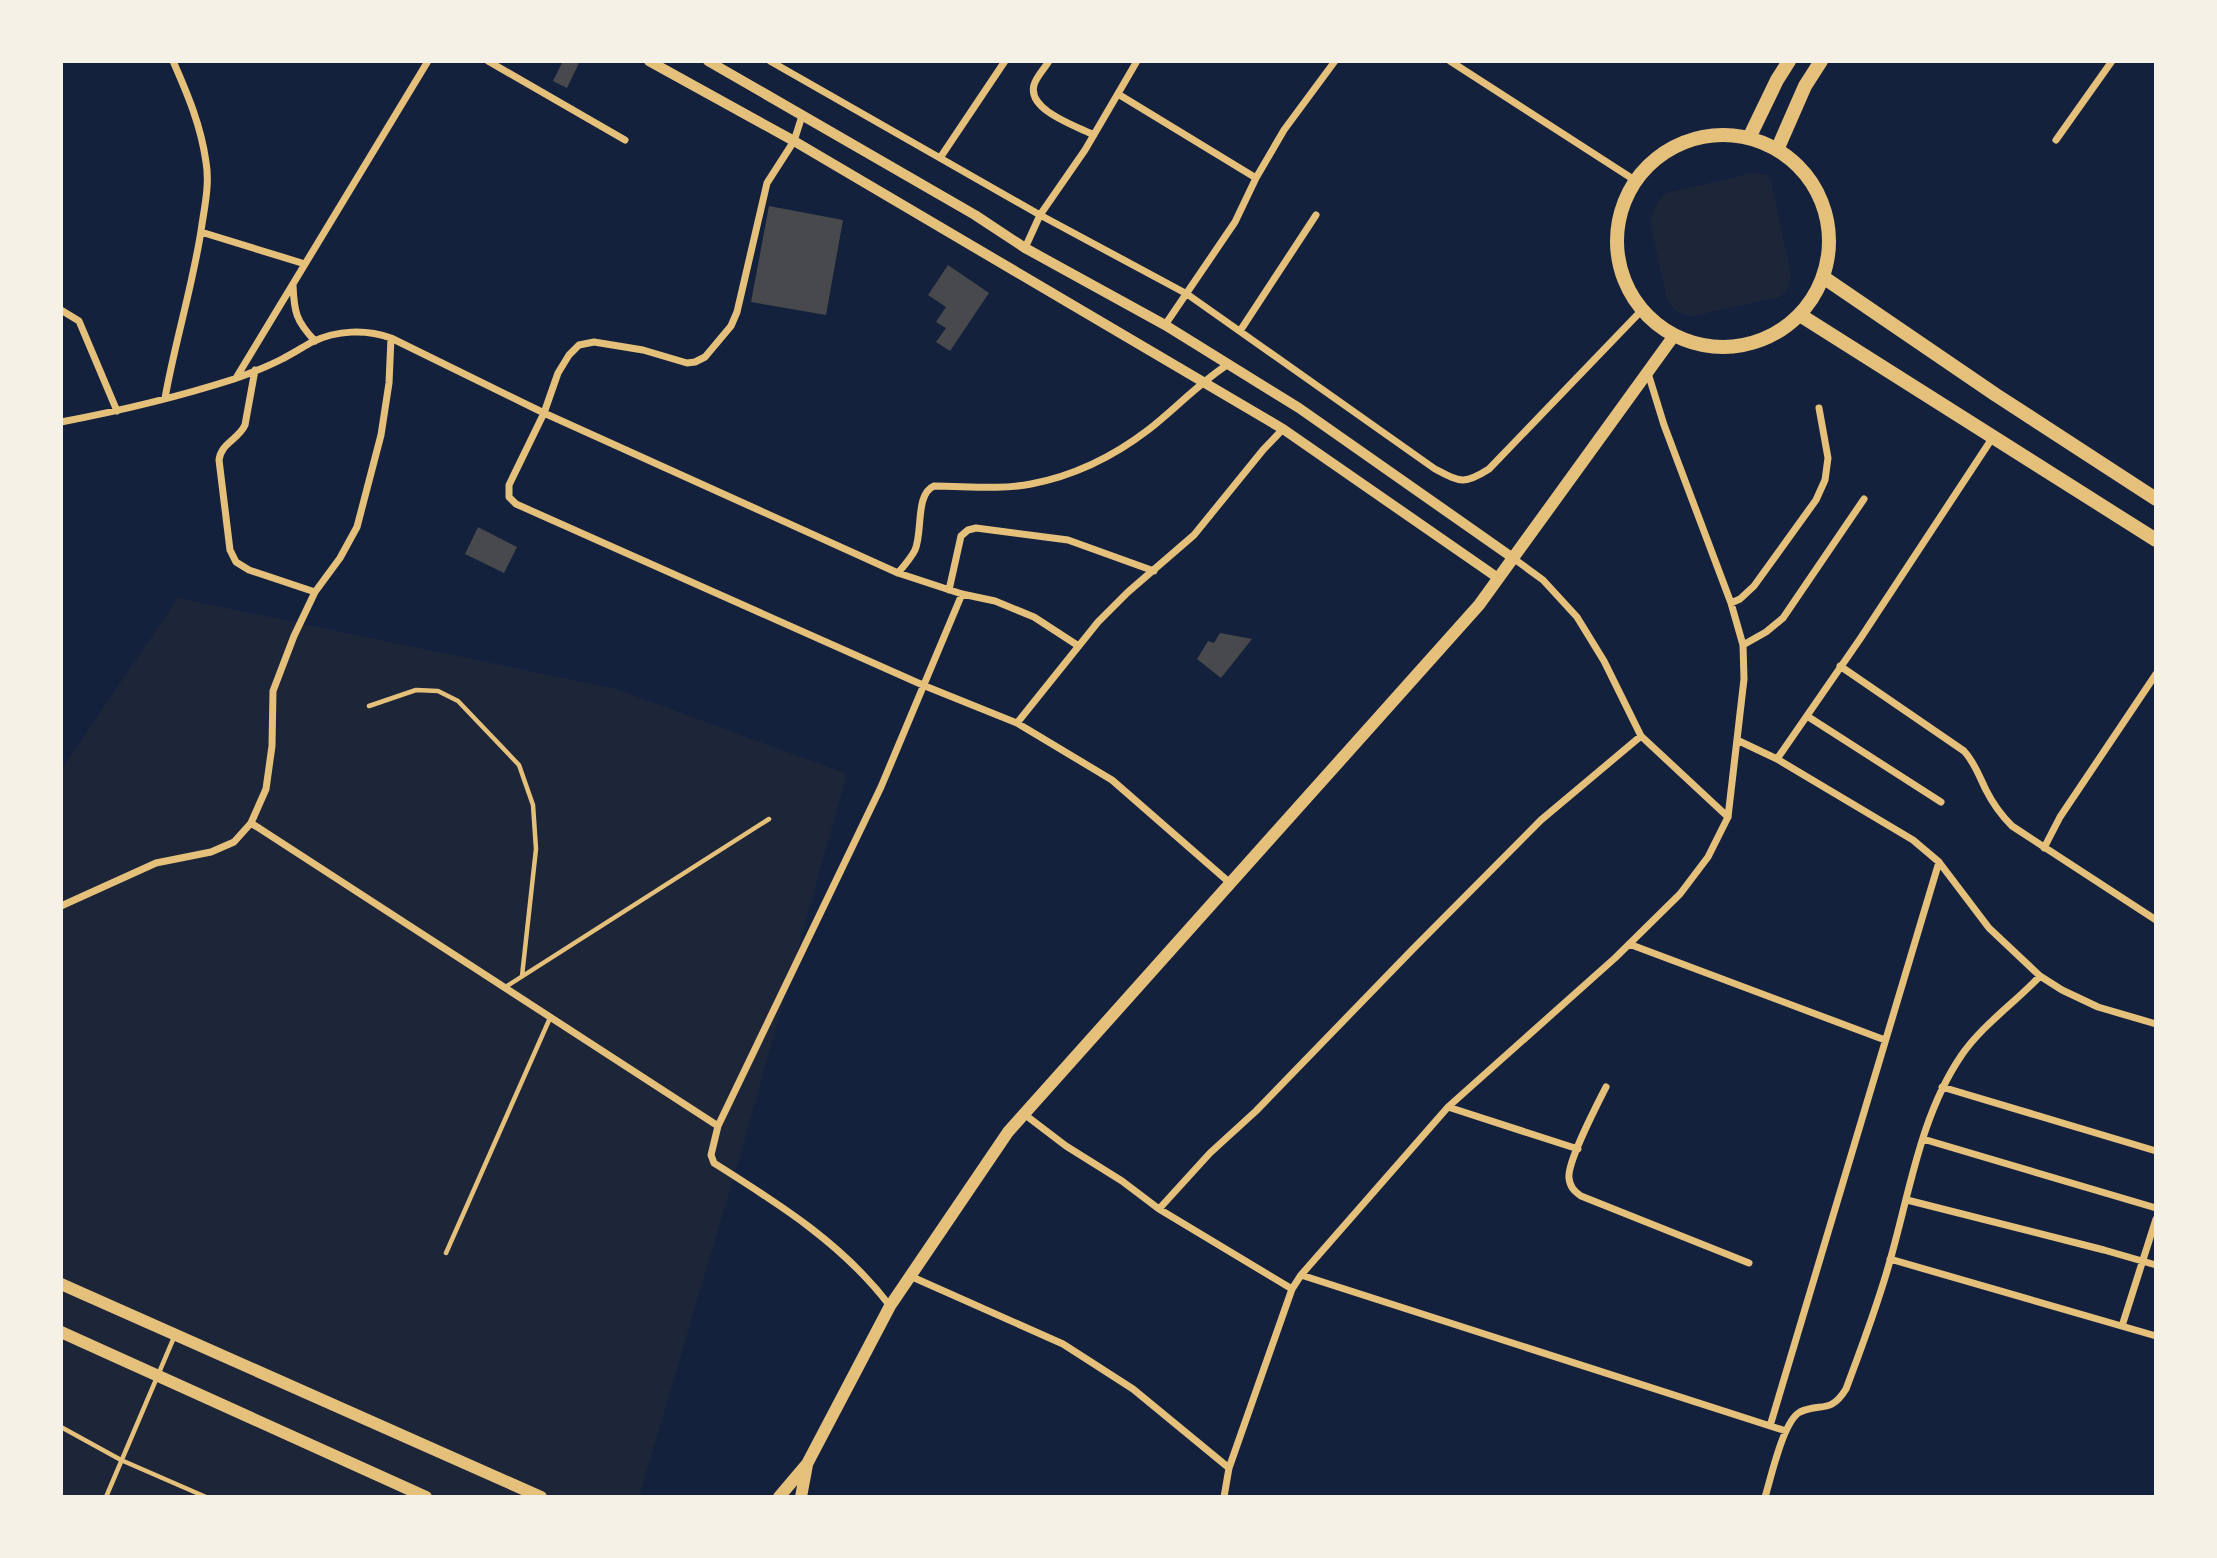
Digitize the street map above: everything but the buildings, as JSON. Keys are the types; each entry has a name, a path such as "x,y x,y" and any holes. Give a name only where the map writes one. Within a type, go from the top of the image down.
{"main road":[{"path":"1749,138 1777,79 1789,61"},
{"path":"1777,150 1805,86 1821,61"},
{"path":"1717,135 1749,138 1777,150 1800,168 1812,184 1827,219 1829,248 1824,276 1814,297 1800,315 1771,337 1737,347 1700,346 1673,337 1642,310 1624,280 1617,246 1621,212 1636,181 1658,158 1686,142 1717,135"},
{"path":"1824,276 1996,395 2156,499"},
{"path":"1800,315 2156,540"},
{"path":"779,1497 807,1464 890,1306 1008,1132 1479,605 1673,337"},
{"path":"61,1283 541,1497"},
{"path":"61,1332 157,1374 403,1492 426,1497"},
{"path":"801,1497 807,1464"}],"street":[{"path":"165,398 198,256 206,206 207,166 200,128 173,61"},
{"path":"236,378 428,61"},
{"path":"488,61 625,140"},
{"path":"649,61 794,141 1283,429 1498,578"},
{"path":"708,61 975,215 1026,248 1165,325 1298,408 1543,580 1577,617 1604,661 1641,736 1728,817"},
{"path":"770,61 1040,215 1188,293 1435,469 1459,482 1473,479 1489,469 1642,310"},
{"path":"940,158 1005,61"},
{"path":"1049,61 1034,85 1034,98 1040,108 1094,135"},
{"path":"1026,248 1040,215 1094,135 1137,61"},
{"path":"1165,325 1235,222 1256,178 1284,130 1335,61"},
{"path":"1450,61 1636,181"},
{"path":"2056,140 2112,61"},
{"path":"1118,94 1256,178"},
{"path":"802,116 794,141 767,183 737,312 731,326 705,357 695,362 687,363 643,350 594,342 579,345 558,373 544,413 509,485 509,497 516,504 925,686 1017,723 1112,780 1230,883"},
{"path":"1240,331 1316,215"},
{"path":"201,232 305,264"},
{"path":"293,283 297,318 315,341"},
{"path":"61,310 79,321 117,411"},
{"path":"61,422 117,411 236,378 284,359 315,341 338,334 375,332 544,413 898,573 961,594 995,601 1034,617 1077,646"},
{"path":"61,906 156,863 211,852 234,842 251,823 266,789 272,746 274,691 294,636 315,592 340,558 357,527 381,435 389,383 391,338"},
{"path":"898,573 915,551 923,497 927,489 934,486 993,487 1031,484 1099,462 1166,416 1202,382 1227,365"},
{"path":"255,370 245,425 241,434 220,452 230,550 236,562 249,570 315,592"},
{"path":"1224,1497 1229,1468 1292,1289 1301,1275 1448,1107 1629,944 1687,885 1708,857 1728,817 1744,679 1743,645 1731,603 1664,425 1648,373"},
{"path":"1731,603 1740,599 1754,586 1816,500 1825,480 1828,458 1819,408"},
{"path":"1017,723 1077,646 1128,592 1194,535 1283,429"},
{"path":"1777,759 1993,437"},
{"path":"1743,645 1783,618 1864,499"},
{"path":"949,590 961,536 976,528 1068,540 1154,571"},
{"path":"890,1306 876,1288 821,1234 715,1163 711,1154 718,1126 881,787 961,594"},
{"path":"1840,666 1964,751 1974,761 1998,812 2012,826 2156,920"},
{"path":"2044,848 2060,817 2156,674"},
{"path":"1807,716 1941,802"},
{"path":"1159,1209 1210,1153 1256,1111 1542,820 1641,736"},
{"path":"1737,740 1777,759 1913,840 1939,862 1989,928 2040,976 2098,1007 2156,1024"},
{"path":"251,823 718,1126"},
{"path":"1770,1426 1939,862"},
{"path":"1629,944 1885,1040"},
{"path":"1765,1497 1791,1420 1799,1412 1829,1407 1840,1399 1846,1390 1891,1259 1923,1139 1942,1087 1963,1053 2040,976"},
{"path":"1606,1087 1568,1176 1572,1188 1581,1196 1749,1263"},
{"path":"1942,1087 2156,1152"},
{"path":"1448,1107 1578,1149"},
{"path":"1024,1114 1159,1209 1292,1289"},
{"path":"1923,1139 2156,1208"},
{"path":"1907,1200 2156,1265"},
{"path":"2122,1326 2156,1219"},
{"path":"1891,1259 2156,1336"},
{"path":"1301,1275 1786,1431"},
{"path":"911,1276 1063,1343 1133,1388 1229,1468"}],"lane":[{"path":"369,706 416,690 438,691 458,701 519,765 533,804 536,849 522,976"},
{"path":"504,988 769,819"},
{"path":"446,1253 550,1018"},
{"path":"106,1497 175,1334"},
{"path":"61,1427 121,1460 206,1497"}],"shaded area":[{"path":"1752,173 1768,175 1771,181 1791,275 1787,291 1780,297 1693,316 1682,314 1667,300 1650,221 1656,204 1666,193"},
{"path":"178,598 616,689 847,774 742,1149 639,1497 61,1497 61,770"}]}
